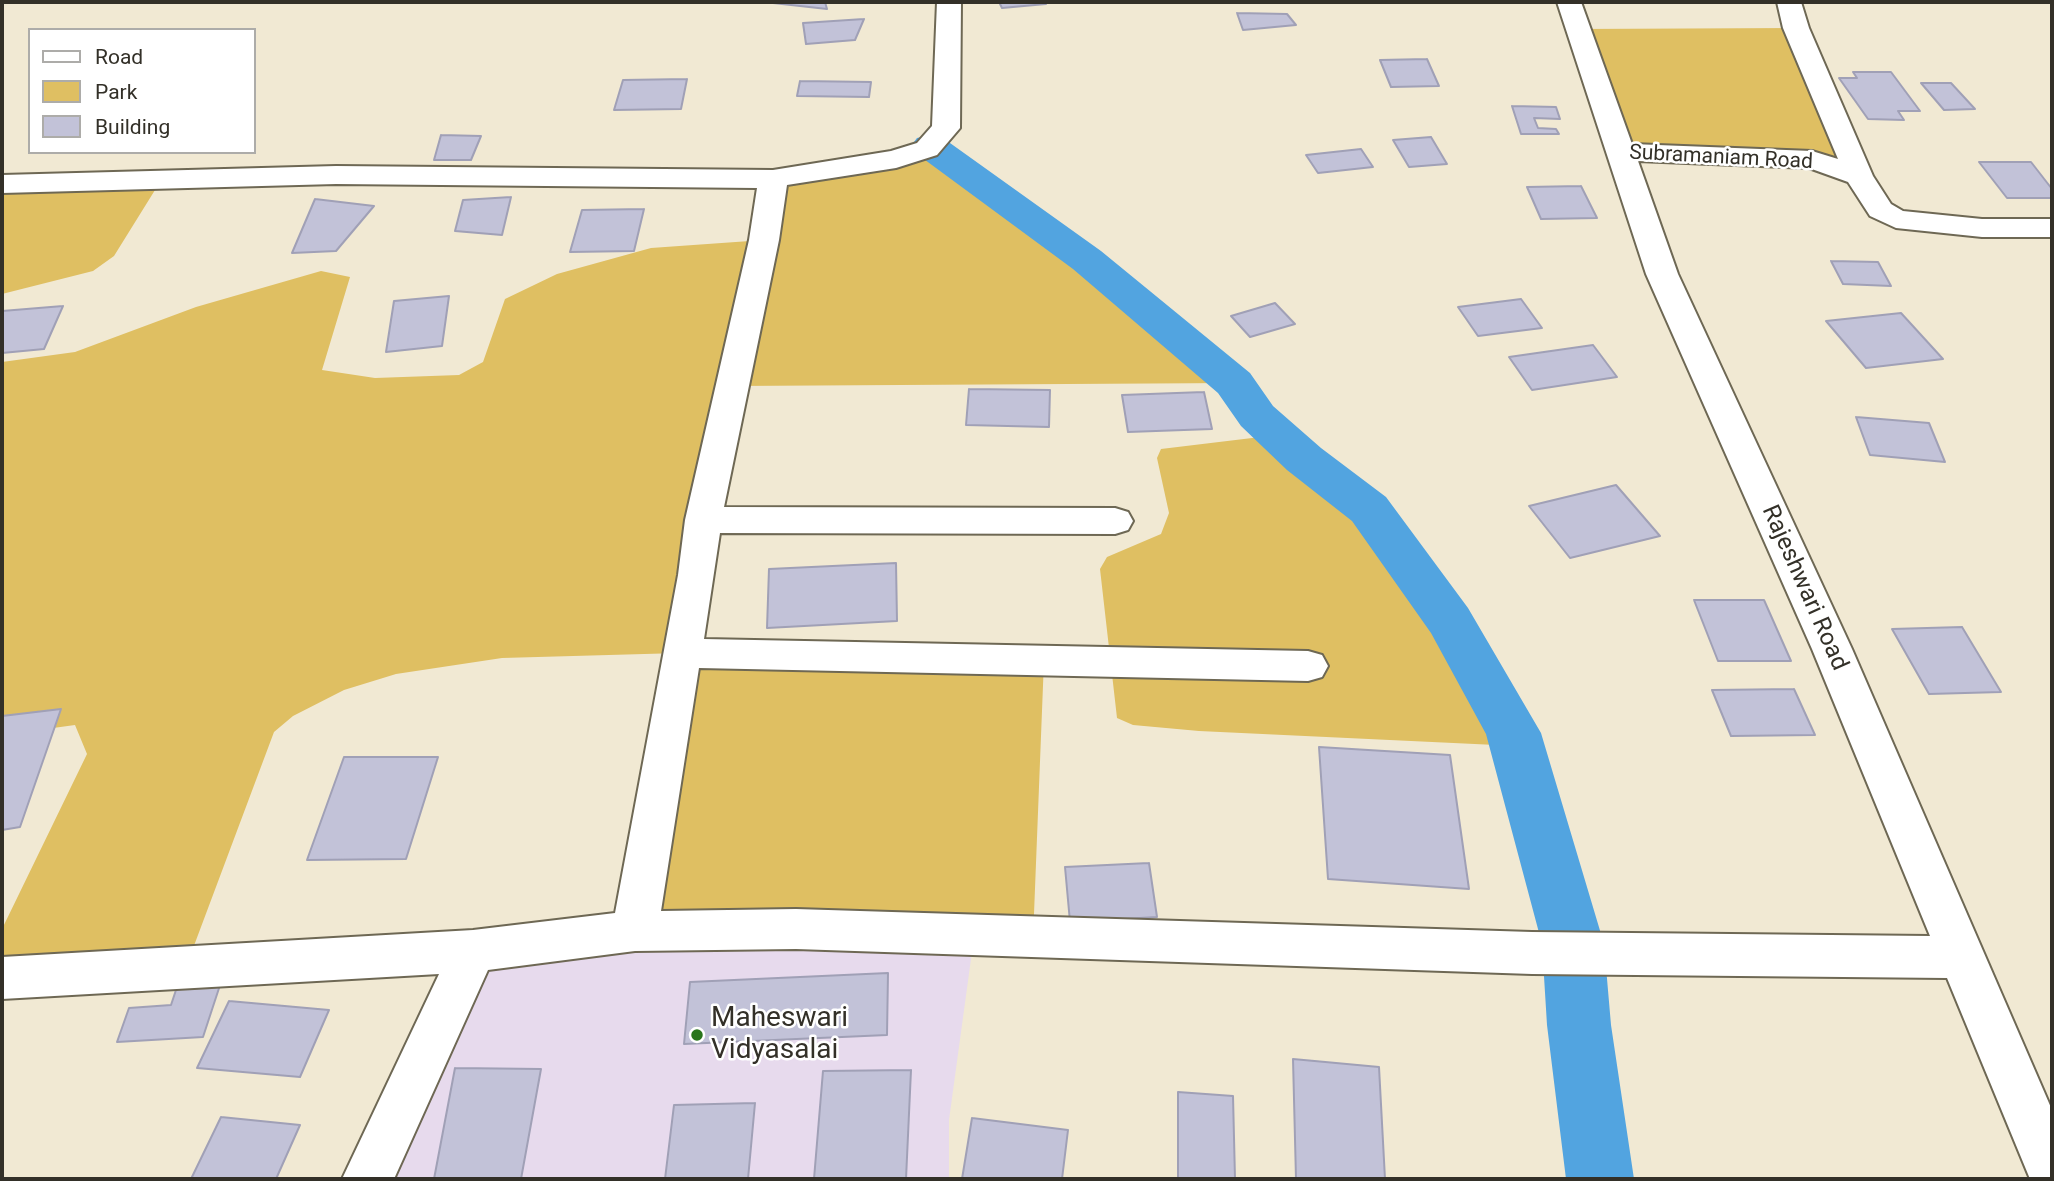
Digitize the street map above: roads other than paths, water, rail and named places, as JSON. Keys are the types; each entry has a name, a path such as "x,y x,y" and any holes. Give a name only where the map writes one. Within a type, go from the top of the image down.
{"street":[{"path":"2,184 336,175 773,179 896,159 927,149 947,128 948,2"},
{"name":"Rajeshwari Road","path":"1569,2 1662,274 1832,649 2052,1171"},
{"path":"1789,2 1796,28 1859,176 1881,210 1896,219 1982,228 2052,228"},
{"name":"Subramaniam Road","path":"1619,152 1812,160 1859,176"},
{"path":"635,931 681,653 697,575 703,520 764,240 773,179"},
{"path":"703,520 1115,521"},
{"path":"681,653 1308,666"},
{"path":"2,978 473,951 635,931 796,929 1532,953 1962,957"},
{"path":"368,1179 473,951"}],"waterway":[{"path":"930,146 1087,260 1234,383 1257,416 1304,459 1369,509 1450,621 1513,733 1573,944 1579,1025 1600,1179"}],"place":[{"name":"Maheswari Vidyasalai","path":"697,1035"}]}
